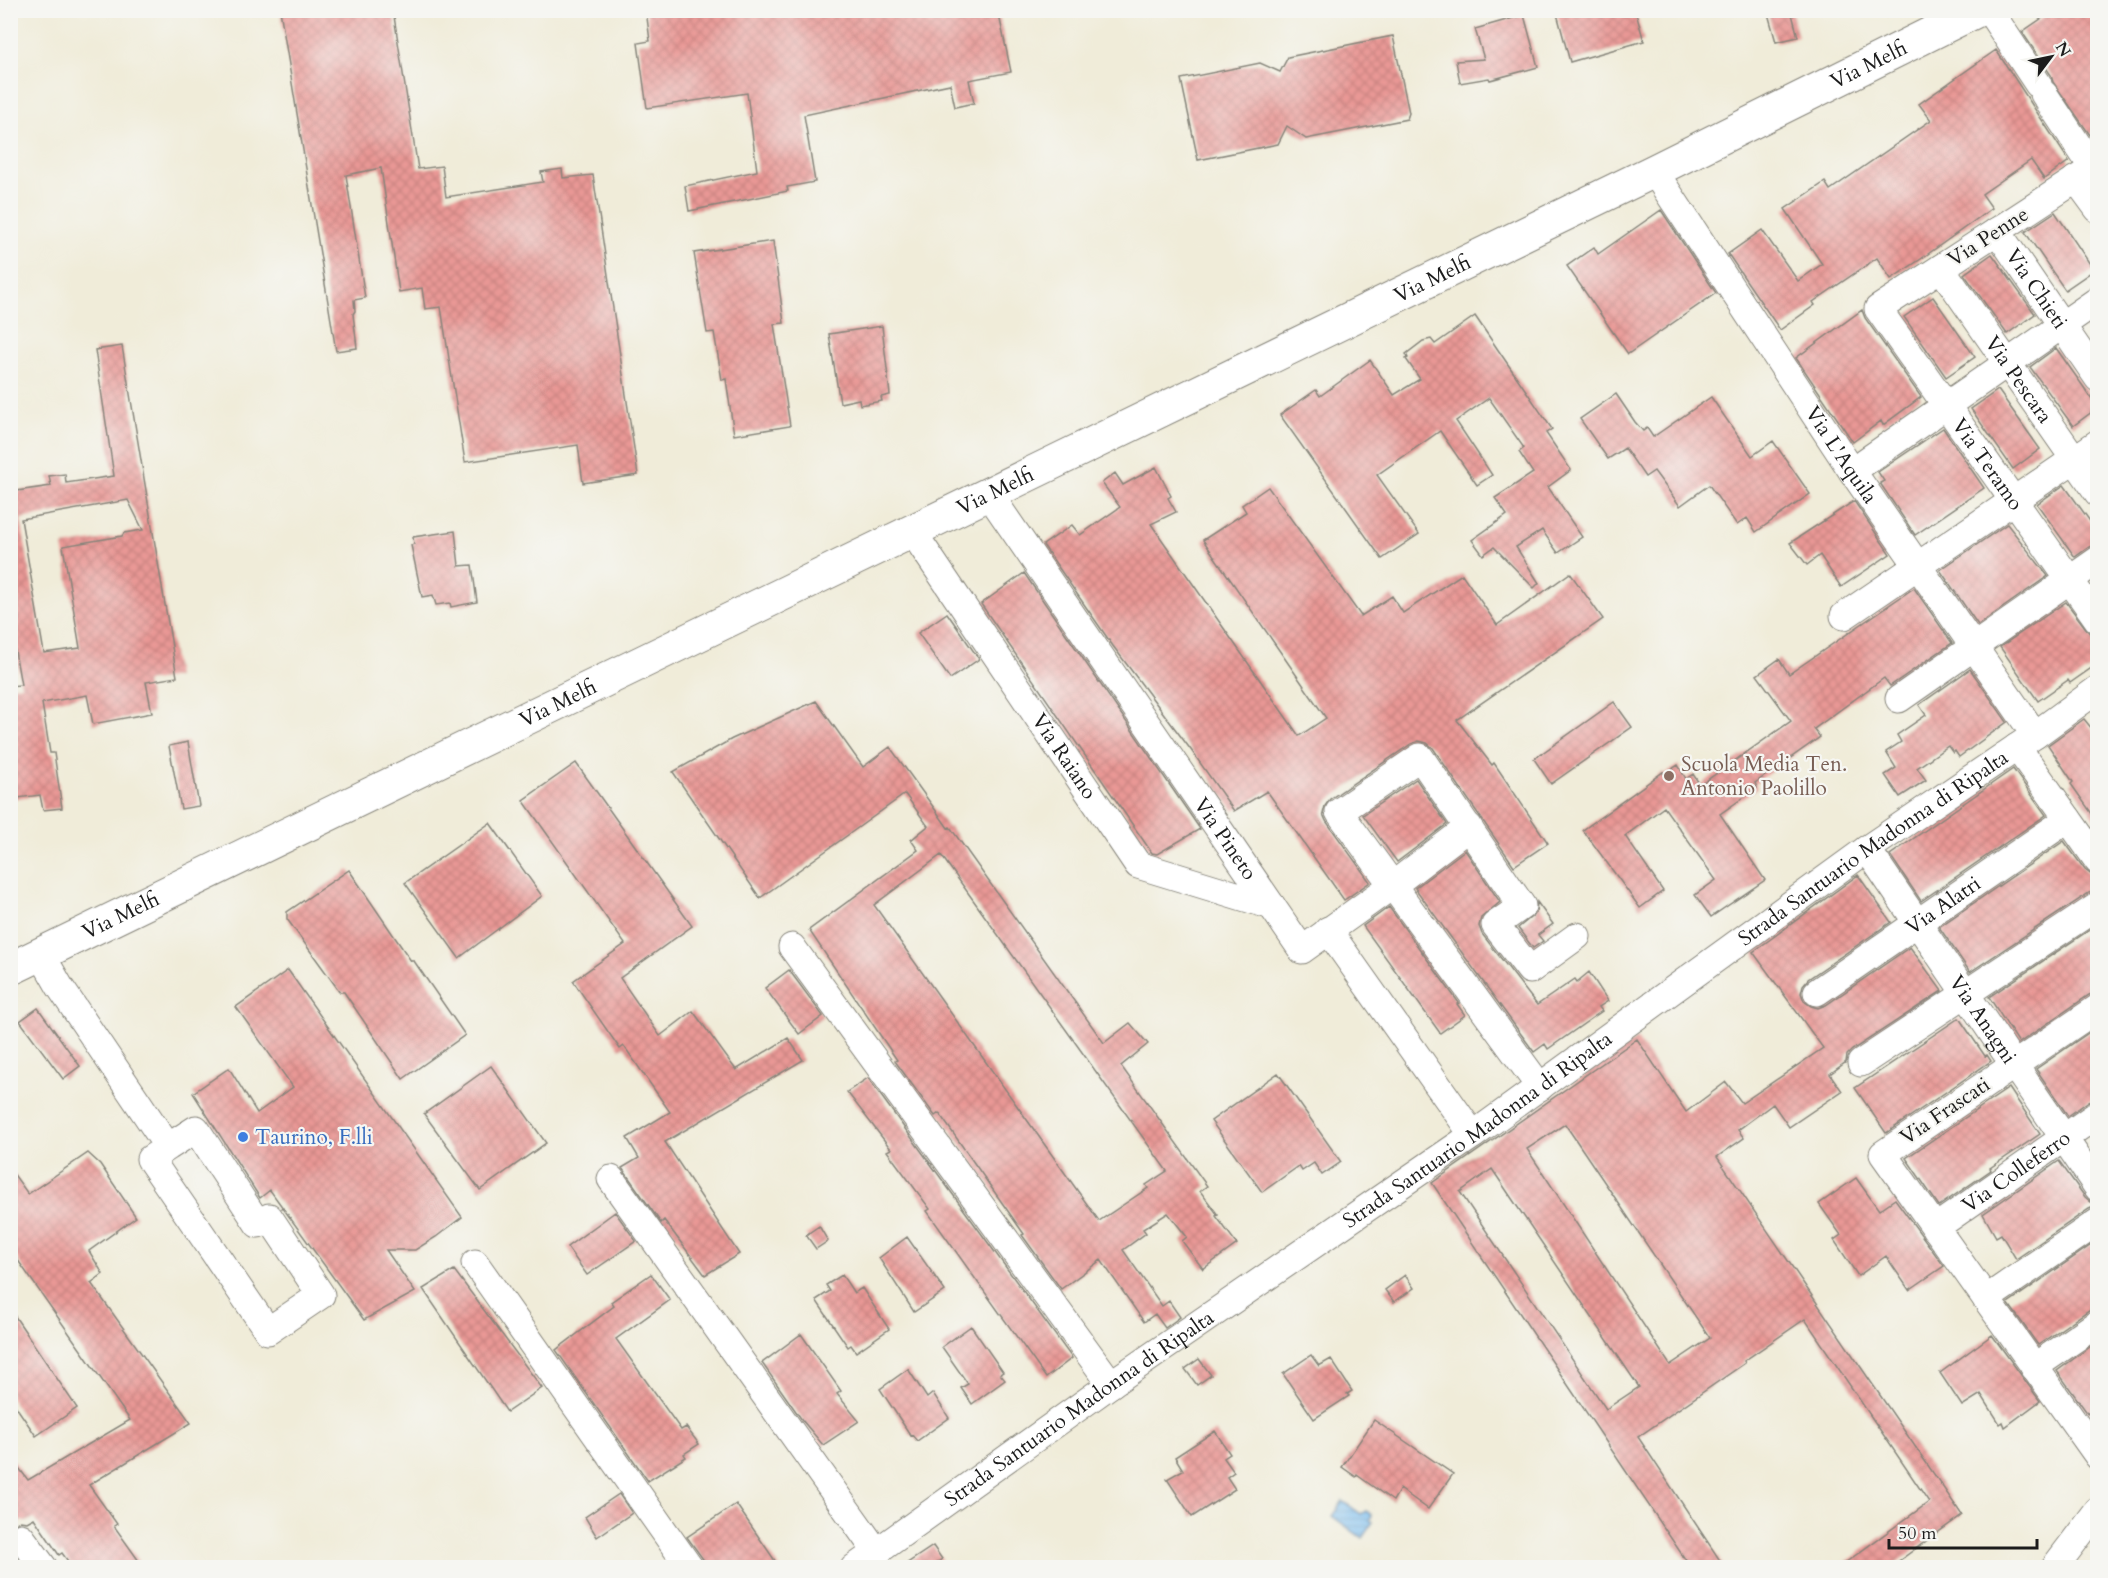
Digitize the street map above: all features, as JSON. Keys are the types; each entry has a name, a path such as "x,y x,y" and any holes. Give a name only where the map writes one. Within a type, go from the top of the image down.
{"main road":[{"name":"Via Melfi","path":"10,969 1654,171 1978,10"}],"street":[{"path":"1989,10 2041,89 2089,171 2097,209"},
{"name":"Via L'Aquila","path":"1654,171 1852,471 1974,646 2068,819 2097,861"},
{"name":"Via Penne","path":"1878,309 2089,171"},
{"name":"Via Chieti","path":"1996,231 2097,378"},
{"name":"Via Pescara","path":"1941,268 2097,493"},
{"path":"1852,471 2097,300"},
{"name":"Via Teramo","path":"1878,309 2097,620"},
{"path":"1844,616 2097,443"},
{"name":"Via Pineto","path":"989,494 1302,950 1329,930"},
{"name":"Via Raiano","path":"912,531 1138,865 1272,906"},
{"path":"1899,699 2097,560"},
{"name":"Strada Santuario Madonna di Ripalta","path":"854,1568 1110,1384 1473,1135 1867,849 2026,741 2097,689"},
{"path":"1540,1087 1339,812 1420,757 1522,906 1495,926 1530,970 1577,936"},
{"name":"Via Alatri","path":"1817,992 2068,819"},
{"path":"1469,827 1329,930 1473,1135"},
{"name":"Via Anagni","path":"1867,849 2097,1188"},
{"path":"1861,1063 2097,906"},
{"path":"792,947 1110,1384"},
{"path":"41,954 60,987 168,1147"},
{"name":"Via Frascati","path":"1935,1228 1883,1154 2097,1008"},
{"name":"Via Colleferro","path":"1935,1228 2097,1114"},
{"path":"196,1129 258,1224 269,1217 321,1295 268,1331 150,1159 168,1147 196,1129"},
{"path":"611,1179 876,1551"},
{"path":"1986,1299 2097,1222"},
{"path":"1935,1228 2097,1456"},
{"path":"475,1263 690,1568"},
{"path":"2034,1367 2097,1323"},
{"path":"2054,1568 2097,1510"},
{"path":"21,1537 44,1568"}],"water":[{"path":"1343,1501 1361,1514 1366,1511 1372,1515 1370,1520 1373,1522 1362,1538 1332,1516"}],"building":[{"path":"280,10 393,10 418,169 442,166 446,197 543,182 541,172 562,169 563,178 593,175 638,475 583,483 578,445 465,462 441,307 425,309 422,288 399,292 381,168 346,175 365,298 354,300 353,314 357,348 336,351"},
{"path":"646,10 998,10 1011,72 969,80 974,103 955,107 950,84 804,115 815,182 787,187 788,191 689,211 685,186 757,171 747,93 647,108 638,43 650,41"},
{"path":"1556,10 1635,10 1644,41 1570,62"},
{"path":"1767,10 1791,10 1798,37 1776,42"},
{"path":"2054,10 2092,10 2097,20 2097,130 2090,135 2022,32"},
{"path":"1524,15 1538,67 1490,80 1489,78 1460,83 1456,61 1484,59 1475,29"},
{"path":"1393,36 1409,113 1407,119 1306,139 1287,126 1278,144 1198,160 1181,79 1260,63 1280,72 1288,57"},
{"path":"1996,50 2069,161 2044,179 2031,160 1982,194 1992,208 1921,259 1891,279 1877,258 1813,302 1815,305 1780,330 1728,254 1762,230 1798,281 1822,264 1785,209 1825,182 1830,190 1931,120 1919,104"},
{"path":"1661,210 1716,293 1628,354 1567,266 1594,247 1598,254"},
{"path":"2055,212 2094,270 2065,290 2025,232"},
{"path":"773,241 784,323 774,324 790,426 734,435 726,379 722,380 714,332 707,333 694,253"},
{"path":"1992,254 2035,314 2007,334 1964,274"},
{"path":"1933,297 1975,357 1946,377 1904,317"},
{"path":"1862,310 1865,318 1921,397 1883,425 1881,421 1853,442 1796,358"},
{"path":"1475,316 1552,429 1546,433 1571,470 1548,487 1582,537 1558,553 1542,530 1516,547 1539,583 1534,588 1494,547 1483,555 1472,540 1507,515 1495,498 1533,473 1519,452 1524,448 1489,398 1456,421 1492,475 1477,485 1440,431 1377,475 1419,534 1382,559 1280,415 1316,390 1320,396 1370,360 1394,395 1420,379 1406,359 1408,358 1406,354 1423,341 1431,339 1435,344"},
{"path":"882,326 890,395 881,397 882,401 860,405 859,399 840,403 829,334"},
{"path":"122,346 177,677 146,682 152,713 93,724 87,695 42,703 50,753 54,753 62,808 43,810 40,795 10,799 10,686 21,685 10,623 10,492 51,486 49,476 65,474 66,483 114,476 95,350","holes":["128,500 143,530 63,546 80,648 44,653 21,519"]},
{"path":"2056,348 2097,406 2073,426 2030,367"},
{"path":"1998,390 2040,449 2013,469 1971,409"},
{"path":"1616,394 1635,422 1643,431 1647,428 1653,437 1711,397 1752,456 1773,441 1810,494 1756,532 1747,518 1737,525 1709,485 1680,506 1654,471 1645,477 1625,448 1608,459 1580,419"},
{"path":"1943,428 1984,488 1915,535 1880,483 1884,481 1878,472"},
{"path":"1156,467 1171,496 1168,498 1176,512 1151,524 1299,736 1326,718 1203,540 1246,512 1242,505 1268,487 1361,616 1392,596 1403,613 1462,574 1497,625 1570,573 1603,619 1457,720 1492,765 1494,763 1548,843 1514,866 1433,748 1419,741 1411,744 1330,799 1325,806 1323,814 1326,821 1370,882 1344,900 1267,791 1234,811 1113,646 1043,545 1072,525 1080,535 1120,507 1102,483 1115,473 1123,485"},
{"path":"2064,485 2097,531 2097,544 2075,557 2037,504"},
{"path":"1854,501 1890,554 1841,587 1820,555 1807,565 1790,543"},
{"path":"2007,524 2048,576 1978,625 1940,570"},
{"path":"455,531 459,566 472,565 477,602 451,607 450,603 436,605 433,595 422,597 411,545 414,544 413,537"},
{"path":"1024,573 1200,829 1157,854 1152,853 981,604"},
{"name":"Scuola Media Ten. Antonio Paolillo","path":"1914,588 1952,643 1890,686 1884,678 1814,729 1820,737 1755,783 1757,788 1720,814 1765,880 1711,917 1695,895 1716,880 1664,807 1625,836 1663,891 1640,908 1583,830 1663,772 1664,774 1678,765 1686,779 1693,774 1700,785 1791,721 1757,675 1779,659 1789,674"},
{"path":"2066,602 2097,643 2097,664 2070,683 2068,680 2038,701 2000,647"},
{"path":"947,613 979,659 950,679 918,633"},
{"path":"1970,669 2007,722 1959,757 1948,746 1917,768 1926,780 1900,797 1885,775 1896,768 1886,752 1901,742 1897,735 1926,715 1919,705"},
{"path":"816,701 863,767 890,747 1104,1043 1130,1023 1148,1044 1121,1066 1207,1186 1200,1191 1237,1244 1203,1269 1182,1241 1187,1237 1168,1213 1143,1229 1146,1233 1123,1250 1162,1306 1169,1301 1180,1317 1165,1328 1155,1314 1144,1322 1101,1260 1061,1289 939,1113 935,1116 895,1061 897,1060 809,930 918,850 911,840 928,826 905,794 760,898 673,772 732,739","holes":["941,855 1167,1171 1146,1185 1148,1188 1099,1221 874,905"]},
{"path":"1614,702 1632,727 1551,784 1534,759"},
{"path":"2084,719 2097,735 2097,821 2071,784 2073,782 2048,745"},
{"path":"188,742 199,806 181,809 169,746"},
{"path":"576,763 692,926 620,978 660,1036 693,1011 736,1070 788,1038 803,1060 665,1142 739,1254 705,1275 664,1220 661,1223 622,1168 639,1158 627,1138 670,1112 624,1046 620,1049 573,981 625,944 523,800"},
{"path":"2013,769 2046,815 1921,901 1890,855"},
{"path":"1416,779 1447,824 1397,862 1363,815"},
{"path":"490,823 542,896 459,958 405,883"},
{"path":"2064,841 2085,870 2097,879 2097,890 2089,893 1970,972 1939,927"},
{"path":"1465,850 1500,902 1481,918 1479,926 1482,934 1537,1005 1575,979 1577,982 1589,972 1608,1001 1599,1007 1602,1011 1548,1049 1545,1044 1534,1052 1415,888"},
{"path":"349,870 465,1035 403,1079 344,992 340,992 287,919 287,912"},
{"path":"1858,875 1891,922 1808,979 1801,993 1804,1001 1818,1008 1826,1005 1910,947 1942,991 1847,1055 1846,1062 1830,1074 1842,1091 1789,1127 1773,1104 1738,1130 1744,1138 1717,1157 1962,1515 1889,1568 1838,1568 1929,1502 1805,1319 1638,1437 1725,1568 1691,1568 1432,1183 1637,1039 1686,1112 1726,1082 1742,1103 1823,1048 1753,952","holes":["1565,1124 1710,1338 1670,1365 1527,1149","1492,1169 1639,1387 1606,1409 1460,1192"]},
{"path":"1537,902 1553,924 1538,935 1543,941 1533,948 1518,928 1536,913"},
{"path":"1389,907 1459,1003 1457,1004 1465,1015 1440,1033 1363,926"},
{"path":"2097,925 2097,992 2089,995 2019,1043 1989,997"},
{"path":"288,970 462,1217 415,1250 386,1250 415,1292 364,1320 270,1190 260,1198 193,1093 229,1068 257,1113 293,1087 236,1007"},
{"path":"789,970 823,1016 799,1034 765,988"},
{"path":"38,1008 80,1066 63,1079 20,1021"},
{"path":"1959,1018 1985,1056 1987,1055 1991,1061 1886,1133 1855,1088"},
{"path":"2097,1027 2097,1098 2068,1116 2036,1069"},
{"path":"491,1066 546,1143 480,1190 424,1114"},
{"path":"1278,1073 1341,1162 1322,1175 1314,1163 1302,1171 1299,1166 1262,1192 1211,1121"},
{"path":"868,1078 1072,1358 1046,1378 927,1211 930,1209 887,1151 891,1149 847,1092"},
{"path":"2009,1088 2040,1134 1939,1206 1906,1158"},
{"path":"88,1153 100,1164 136,1217 89,1251 103,1274 91,1283 191,1423 89,1485 117,1524 114,1526 144,1568 73,1568 62,1553 59,1555 34,1518 27,1522 20,1521 13,1524 10,1520 10,1456 28,1480 130,1420 10,1249 10,1169 28,1194"},
{"path":"2059,1161 2085,1197 2096,1203 2096,1206 2016,1259 2001,1234 1996,1237 1983,1214"},
{"path":"1856,1178 1879,1210 1895,1199 1944,1266 1909,1290 1886,1256 1858,1276 1834,1240 1841,1235 1819,1204"},
{"path":"615,1212 636,1241 587,1275 567,1247"},
{"path":"819,1226 828,1241 816,1249 806,1235"},
{"path":"907,1237 945,1291 914,1312 879,1258"},
{"path":"2097,1241 2097,1307 2089,1310 2038,1345 2008,1303"},
{"path":"454,1270 542,1388 507,1412 423,1289"},
{"path":"651,1274 670,1300 616,1339 681,1430 686,1427 699,1444 684,1454 686,1457 648,1481 556,1350 614,1306 611,1302"},
{"path":"842,1275 854,1293 862,1288 889,1329 856,1352 851,1345 848,1347 816,1300 830,1291 826,1285"},
{"path":"1405,1275 1414,1288 1394,1302 1385,1290"},
{"path":"10,1309 77,1408 36,1436 10,1398"},
{"path":"971,1326 1003,1372 1000,1374 1005,1380 972,1404 961,1388 968,1384 942,1347"},
{"path":"801,1334 841,1391 837,1394 859,1421 823,1445 802,1420 762,1363"},
{"path":"1992,1335 2040,1401 2005,1427 2003,1422 2000,1424 1981,1394 1962,1406 1940,1373"},
{"path":"2097,1342 2097,1407 2088,1414 2057,1371"},
{"path":"1311,1355 1319,1366 1331,1359 1352,1391 1347,1394 1349,1396 1314,1419 1283,1374"},
{"path":"1199,1359 1211,1375 1197,1385 1185,1369"},
{"path":"908,1369 927,1398 933,1393 949,1418 917,1441 911,1436 880,1389"},
{"path":"1374,1420 1453,1474 1428,1509 1400,1489 1393,1501 1342,1467"},
{"path":"1215,1431 1230,1454 1224,1458 1234,1472 1227,1477 1235,1489 1192,1517 1167,1479 1183,1470 1175,1457"},
{"path":"619,1494 632,1513 597,1537 585,1517"},
{"path":"736,1504 780,1568 706,1568 703,1559 687,1537"},
{"path":"933,1546 942,1559 929,1568 900,1568"}],"place":[{"name":"Scuola Media Ten. Antonio Paolillo","path":"1669,776"},
{"name":"Taurino, F.lli","path":"243,1137"}]}
